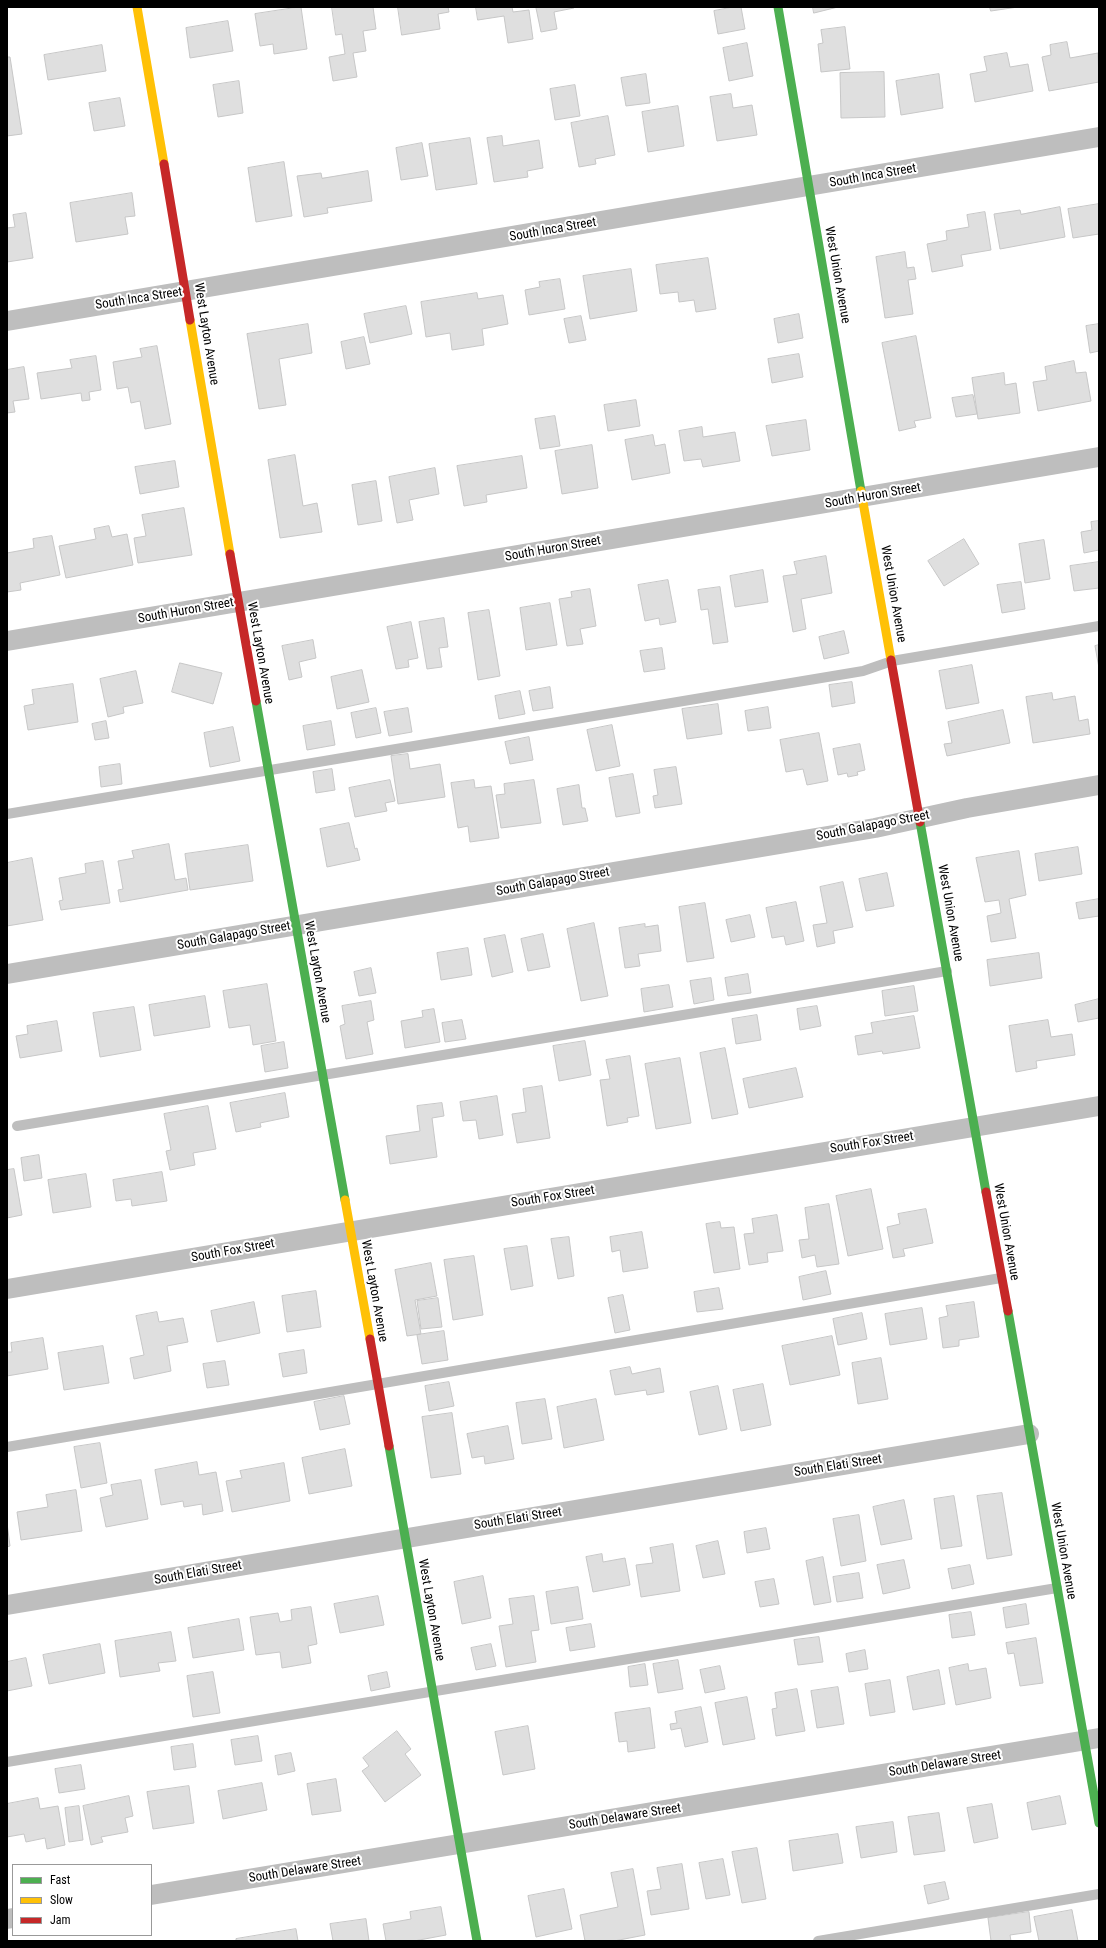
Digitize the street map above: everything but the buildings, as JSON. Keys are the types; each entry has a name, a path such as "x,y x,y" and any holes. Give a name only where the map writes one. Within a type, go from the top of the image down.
{"street":[{"name":"West Layton Avenue","path":"137,7 267,769 477,1941"},
{"name":"West Union Avenue","path":"778,7 862,497 1029,1434 1057,1588 1092,1739 1099,1823"},
{"name":"South Inca Street","path":"7,322 1099,138"},
{"name":"South Huron Street","path":"7,641 1099,458"},
{"name":"South Galapago Street","path":"7,974 859,830 967,808 1099,785"},
{"name":"South Fox Street","path":"7,1289 1099,1106"},
{"name":"South Elati Street","path":"7,1605 1029,1434"},
{"name":"South Delaware Street","path":"152,1895 1092,1739"}],"lane":[{"path":"7,814 267,769 863,671 892,661 1099,626"},
{"path":"17,1126 947,971"},
{"path":"7,1447 1001,1278"},
{"path":"7,1762 1057,1588"},
{"path":"818,1941 1099,1894"}],"traffic: fast":[{"path":"778,7 861,491"},
{"path":"256,701 345,1200"},
{"path":"920,822 986,1192"},
{"path":"1008,1311 1099,1823"},
{"path":"389,1446 477,1941"}],"traffic: slow":[{"path":"137,7 164,164"},
{"path":"190,320 230,554"},
{"path":"861,491 891,660"},
{"path":"345,1200 370,1339"}],"traffic: jam":[{"path":"164,164 190,320"},
{"path":"230,554 256,701"},
{"path":"891,660 920,822"},
{"path":"986,1192 1008,1311"},
{"path":"370,1339 389,1446"}]}
